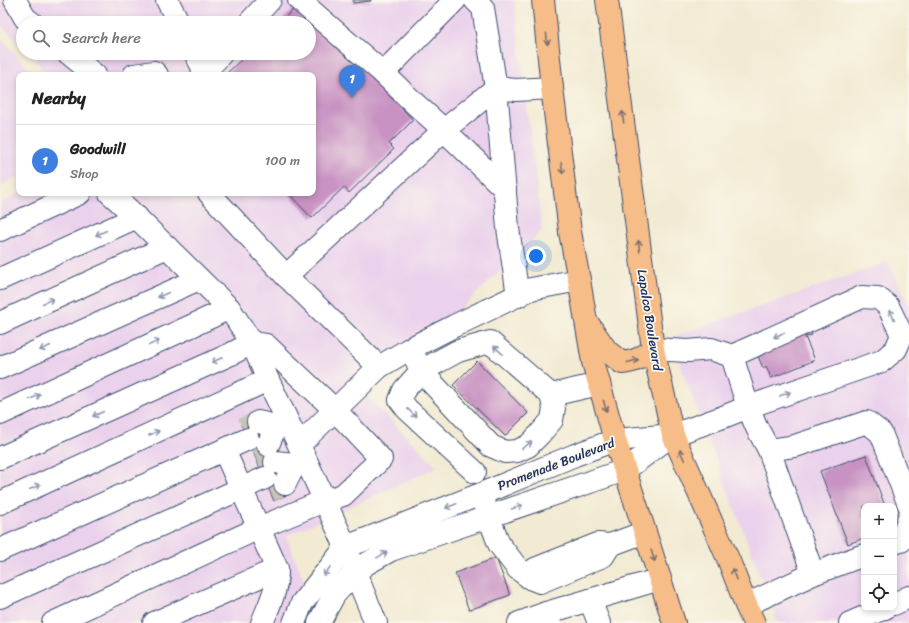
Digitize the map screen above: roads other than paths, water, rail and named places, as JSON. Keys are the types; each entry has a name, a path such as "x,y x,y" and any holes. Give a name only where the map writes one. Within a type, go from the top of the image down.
{"main road":[{"path":"543,0 552,88 570,232 593,362 615,440 674,623"},
{"name":"Lapalco Boulevard","path":"607,0 653,349 673,434 729,561 750,614"},
{"path":"586,321 607,351 622,363 632,362 641,358 653,349"}],"street":[{"path":"15,0 24,16"},
{"path":"167,0 175,16"},
{"path":"255,16 270,0"},
{"path":"299,0 383,73 505,189"},
{"path":"383,73 455,0"},
{"path":"475,0 483,8 496,88 508,228 518,296"},
{"path":"77,60 92,72"},
{"path":"201,67 212,60"},
{"path":"286,276 444,130 496,88 516,90 552,88"},
{"path":"0,230 74,196"},
{"path":"113,196 137,217 229,308 252,343 268,380 273,452"},
{"path":"212,196 286,276 379,367"},
{"path":"0,279 137,217"},
{"path":"0,323 167,247"},
{"path":"0,368 199,278"},
{"path":"0,597 241,488 273,452 335,410 379,367 411,348 531,289 579,280"},
{"path":"653,349 688,351 711,349 732,356 862,297 878,298 888,306 902,335 896,349 882,360 673,434"},
{"path":"0,414 229,308"},
{"path":"411,348 421,371 491,446 505,452 517,451 528,446 540,435 552,420 554,408 550,395 490,342 458,351 421,371 404,390 400,400 407,409 475,472 488,517 499,544 518,569 530,578 540,582 603,556 610,545 645,532"},
{"path":"0,458 252,343 266,345 335,410 381,459 343,495 326,500 259,528 53,623"},
{"path":"732,356 748,407 769,450 813,574"},
{"path":"0,503 268,380"},
{"path":"550,395 599,384"},
{"path":"769,450 795,446 867,422 881,433 909,505"},
{"name":"Promenade Boulevard","path":"294,623 302,602 346,547 615,440 673,434"},
{"name":"Promenade Boulevard","path":"319,623 334,595 355,572 391,550 625,470 673,434"},
{"path":"475,472 480,459 491,446"},
{"path":"224,450 277,569 277,578 273,596 261,622"},
{"path":"0,550 224,450 273,452 326,500 376,623"},
{"path":"897,542 901,540 909,517"},
{"path":"750,614 813,574 861,556"},
{"path":"154,623 277,569"},
{"path":"519,623 548,618 590,600 660,579"},
{"path":"897,603 909,597"},
{"path":"590,600 599,623"},
{"path":"850,623 879,611"},
{"path":"887,611 893,623"}],"tunnel":[{"path":"243,429 258,422"},
{"path":"253,452 268,445"},
{"path":"260,468 275,462"},
{"path":"270,491 285,484"}],"place":[{"name":"Goodwill","path":"352,98"}]}
